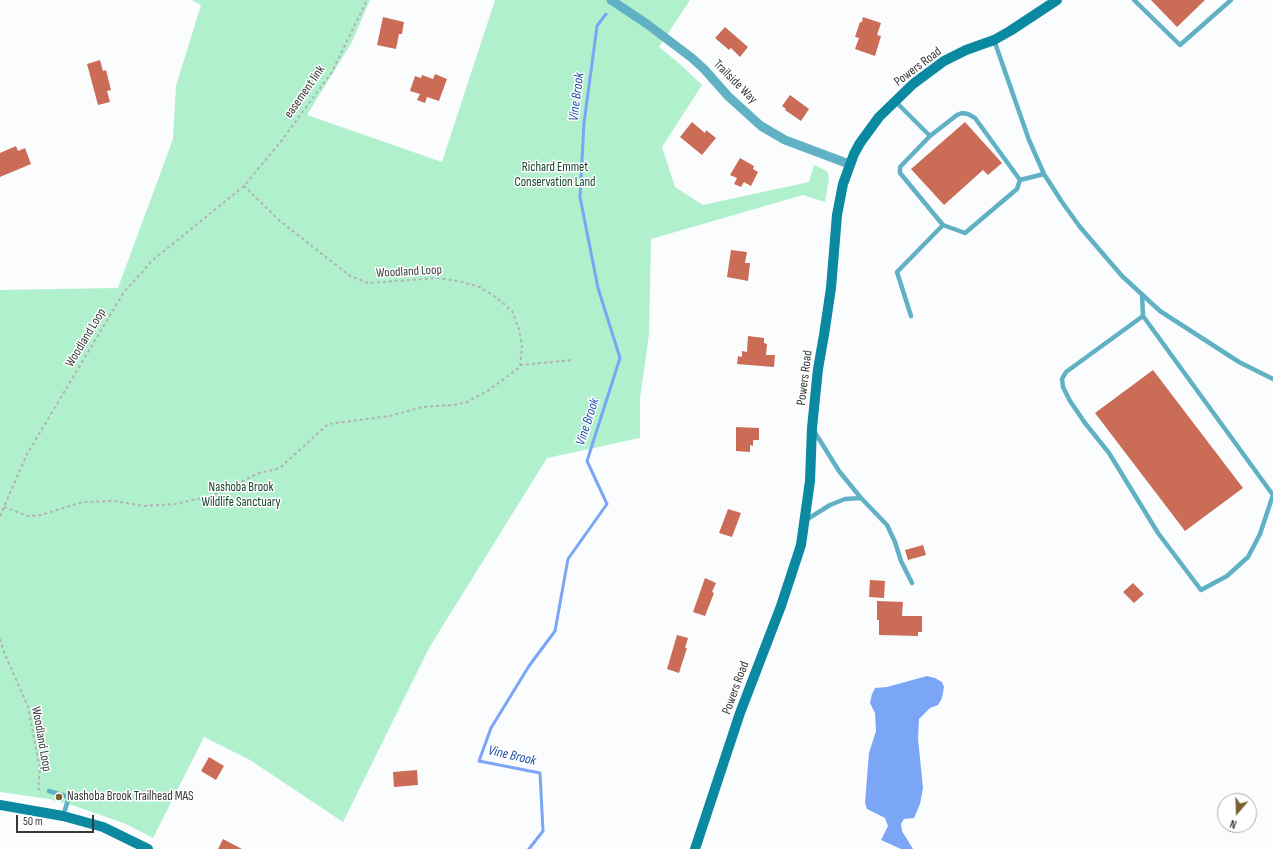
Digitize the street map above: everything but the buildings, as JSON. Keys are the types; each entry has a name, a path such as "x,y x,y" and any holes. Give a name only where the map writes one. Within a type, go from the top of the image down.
{"main road":[{"name":"Powers Road","path":"695,849 740,713 793,573 801,545 810,481 812,428 818,369 831,288 837,215 843,184 849,164 860,143 879,117 912,84 944,61 966,50 994,40 1016,28 1057,0"},
{"path":"0,805 63,816 103,827 148,849"}],"street":[{"name":"Trailside Way","path":"611,0 647,24 692,58 728,96 761,126 785,140 849,164"}],"lane":[{"path":"1134,0 1180,45 1231,0"},
{"path":"994,40 1029,140 1044,174 1080,227 1122,276 1160,311 1239,362 1273,379"},
{"path":"895,102 930,136"},
{"path":"962,113 968,114 975,118 1020,180 1017,189 965,233 943,225 900,173 900,167 930,136 957,115 962,113"},
{"path":"1020,180 1044,174"},
{"path":"911,316 897,272 943,225"},
{"path":"1142,295 1143,316 1273,494 1260,534 1248,557 1227,576 1202,590 1158,533 1109,453 1085,423 1070,401 1063,387 1062,380 1066,372 1143,316"},
{"path":"812,428 839,471 861,498 887,525 895,542 901,561 912,583"},
{"path":"805,521 830,505 844,500 861,498"},
{"path":"49,792 70,797 63,816"}],"path":[{"name":"easement link","path":"244,186 282,140 332,72 367,0"},
{"name":"Woodland Loop","path":"0,516 27,454 124,292 153,260 244,186 280,221 350,276 368,283 438,278 458,281 480,287 497,298 512,311 519,329 522,346 520,365"},
{"path":"4,506 28,516 41,515 83,502 115,501 144,506 175,504 211,496 231,488 256,474 280,468 328,424 390,416 422,407 454,405 467,402 489,390 520,367 520,365 573,360"},
{"name":"Woodland Loop","path":"0,639 4,652 28,707 40,769 38,789 49,792"}],"green space":[{"name":"Nashoba Brook Wildlife Sanctuary","path":"192,0 370,0 352,42 307,115 442,162 495,0 690,0 659,47 702,85 662,147 675,187 703,205 809,182 814,165 825,170 828,173 829,179 825,202 803,195 651,239 649,334 640,398 640,438 547,458 429,648 343,822 250,760 204,737 153,838 126,824 75,806 49,799 0,792 0,290 118,288 173,139 176,86 201,5"}],"water":[{"path":"927,676 942,682 944,687 942,698 938,705 930,708 919,719 918,738 923,788 920,804 914,818 904,819 901,824 902,831 913,849 901,849 881,840 888,826 885,818 867,809 865,803 869,753 876,731 875,713 870,703 875,688 887,687"}],"waterway":[{"name":"Vine Brook","path":"529,849 543,831 540,773 479,761 491,728 529,666 555,631 568,559 607,504 587,461 620,358 598,288 580,197 584,123 597,26 606,14"}],"place":[{"name":"Nashoba Brook Trailhead MAS","path":"59,797"}],"park label":[{"name":"Richard Emmet Conservation Land","path":"555,176"}]}
